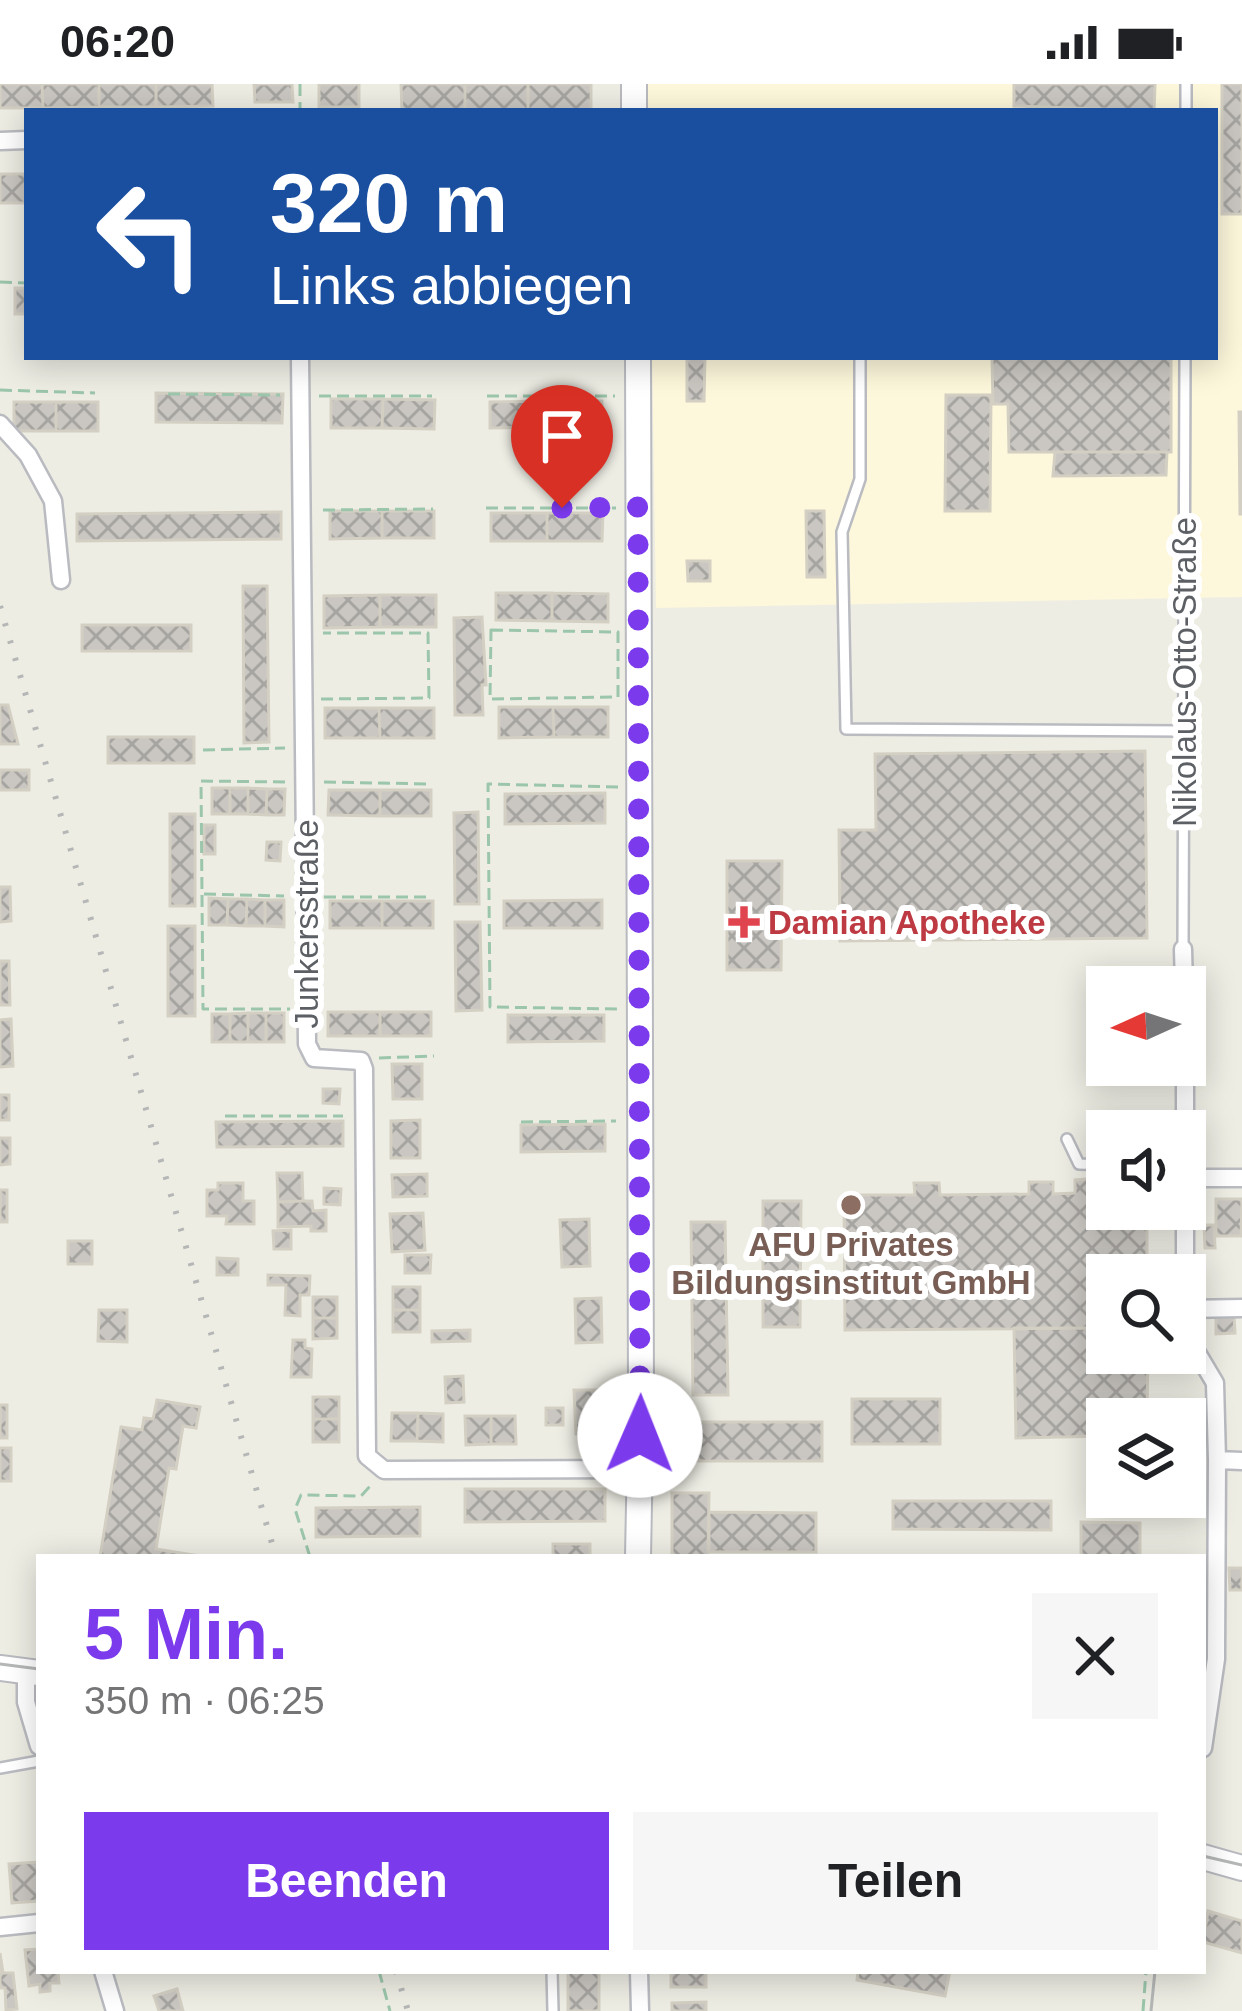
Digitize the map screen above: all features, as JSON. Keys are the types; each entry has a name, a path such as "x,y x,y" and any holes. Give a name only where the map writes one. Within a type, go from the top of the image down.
{"street":[{"name":"Junkersstraße","path":"300,360 307,1045 314,1058 353,1059 361,1061 364,1069 368,1456 384,1470"},
{"path":"638,360 638,1554"},
{"path":"0,424 28,455 53,500 61,580"},
{"name":"Nikolaus-Otto-Straße","path":"1183,949 1183,966"},
{"path":"1206,1178 1242,1178"},
{"path":"1206,1309 1242,1308"},
{"path":"1206,1368 1215,1383 1217,1460 1216,1659 1206,1727"},
{"path":"1217,1460 1242,1460"},
{"path":"384,1470 637,1469"},
{"path":"22,1671 36,1736"},
{"path":"1206,1858 1242,1868"},
{"path":"0,1927 36,1923"},
{"path":"104,1974 115,2011"},
{"path":"639,1974 640,2011"}],"lane":[{"path":"860,360 860,479 842,532 846,729 1184,731"},
{"name":"Nikolaus-Otto-Straße","path":"1183,949 1186,360"},
{"path":"1067,1139 1079,1165 1086,1165"},
{"path":"0,1768 36,1762"},
{"path":"552,1974 553,2011"}],"path":[{"path":"487,396 618,396 617,382"},
{"path":"0,390 95,393"},
{"path":"486,508 638,507"},
{"path":"303,510 433,509"},
{"path":"491,630 618,632 618,698 490,699 491,630"},
{"path":"303,633 428,633 429,698 304,699"},
{"path":"203,750 305,748"},
{"path":"201,781 203,1009 306,1009"},
{"path":"620,997 620,1010 490,1007 488,784 638,788"},
{"path":"353,1059 434,1056"},
{"path":"225,1115 365,1116"},
{"path":"521,1122 639,1121"},
{"path":"309,1554 296,1509 301,1495 361,1496 384,1470"},
{"path":"380,1974 390,2011"},
{"path":"1143,2011 1146,1974"}],"shaded area":[{"path":"647,84 1242,84 1242,597 656,608 652,360 1218,360 1218,108 648,108"}],"building":[{"path":"0,84 42,84 43,108 0,108"},
{"path":"42,84 99,84 99,107 43,108"},
{"path":"99,84 156,84 156,107 99,107"},
{"path":"156,84 212,84 213,106 156,107"},
{"path":"254,84 292,84 293,102 255,102"},
{"path":"319,84 359,84 359,107 319,107"},
{"path":"401,84 465,84 465,108 402,108"},
{"path":"465,84 528,84 528,108 465,108"},
{"path":"528,84 591,84 591,108 528,108"},
{"path":"1014,84 1155,84 1154,108 1014,106"},
{"path":"1222,84 1242,84 1242,214 1222,214"},
{"path":"0,174 24,174 24,203 0,203"},
{"path":"15,288 24,288 24,314 15,314"},
{"path":"687,360 705,360 704,401 687,401"},
{"path":"992,360 1171,360 1171,452 1009,452 1008,404 993,404"},
{"path":"156,393 283,394 282,423 156,422"},
{"path":"946,395 991,395 990,511 945,511"},
{"path":"331,399 383,399 382,428 331,428"},
{"path":"383,399 435,400 434,429 382,428"},
{"path":"546,401 602,401 602,427 546,427"},
{"path":"546,401 546,427 490,428 490,402"},
{"path":"14,402 56,402 56,431 14,431"},
{"path":"56,402 98,402 98,431 56,431"},
{"path":"1242,412 1242,514 1240,514"},
{"path":"1055,452 1167,452 1166,475 1053,476"},
{"path":"330,511 382,511 382,538 330,539"},
{"path":"382,511 434,511 434,538 382,538"},
{"path":"806,511 824,511 825,577 807,577"},
{"path":"281,512 281,539 77,541 77,514"},
{"path":"491,513 547,513 547,541 491,541"},
{"path":"547,513 603,513 602,541 547,541"},
{"path":"687,561 710,561 710,581 688,581"},
{"path":"243,586 267,586 269,742 244,743"},
{"path":"496,593 552,593 552,621 496,620"},
{"path":"552,593 608,594 608,622 552,621"},
{"path":"380,595 380,627 324,628 324,596"},
{"path":"380,595 436,595 436,627 380,627"},
{"path":"482,617 483,715 455,715 454,618"},
{"path":"82,625 191,625 191,651 82,651"},
{"path":"0,705 8,705 18,744 0,744"},
{"path":"499,707 553,707 554,737 499,738"},
{"path":"553,707 608,707 608,737 554,737"},
{"path":"325,708 379,708 380,738 325,738"},
{"path":"379,708 434,708 434,738 380,738"},
{"path":"108,737 194,737 194,763 108,763"},
{"path":"1145,751 1147,938 840,941 839,830 876,830 875,754"},
{"path":"0,770 29,770 29,790 0,790"},
{"path":"212,788 230,788 230,814 212,814"},
{"path":"230,788 248,788 248,814 230,814"},
{"path":"248,788 267,789 266,815 248,814"},
{"path":"267,789 285,789 284,815 266,815"},
{"path":"329,790 380,790 380,816 328,815"},
{"path":"380,790 431,790 431,816 380,816"},
{"path":"605,793 605,823 505,824 505,794"},
{"path":"478,812 479,904 455,904 454,813"},
{"path":"170,814 195,814 195,906 170,906"},
{"path":"204,825 215,825 215,854 204,854"},
{"path":"267,842 281,842 280,861 266,860"},
{"path":"727,861 782,861 781,970 727,970"},
{"path":"0,887 10,887 11,921 0,922"},
{"path":"209,898 228,899 227,925 209,925"},
{"path":"228,899 247,899 246,926 227,925"},
{"path":"247,899 265,900 265,926 246,926"},
{"path":"265,900 284,900 284,927 265,926"},
{"path":"602,900 602,928 504,928 504,901"},
{"path":"330,901 382,901 382,928 330,928"},
{"path":"382,901 433,901 433,928 382,928"},
{"path":"455,922 480,922 482,1010 456,1011"},
{"path":"168,926 195,926 195,1016 168,1016"},
{"path":"0,961 9,961 10,1005 0,1005"},
{"path":"328,1012 380,1012 380,1036 328,1036"},
{"path":"380,1012 431,1012 431,1036 380,1036"},
{"path":"248,1013 266,1013 266,1042 248,1042"},
{"path":"248,1013 248,1042 230,1042 230,1014"},
{"path":"266,1013 284,1013 284,1042 266,1042"},
{"path":"212,1014 230,1014 230,1042 212,1042"},
{"path":"508,1015 604,1015 604,1041 508,1042"},
{"path":"11,1019 13,1066 0,1067 0,1020"},
{"path":"392,1064 422,1064 422,1099 393,1099"},
{"path":"323,1089 340,1089 339,1104 323,1103"},
{"path":"0,1095 9,1095 9,1120 0,1120"},
{"path":"420,1120 420,1158 391,1158 391,1121"},
{"path":"343,1121 343,1146 217,1147 216,1122"},
{"path":"605,1124 605,1151 521,1152 521,1125"},
{"path":"0,1138 10,1138 10,1164 0,1165"},
{"path":"277,1173 302,1173 303,1201 278,1202"},
{"path":"427,1174 427,1196 393,1197 392,1175"},
{"path":"1075,1180 1086,1180 1086,1230 1147,1230 1147,1254 1086,1254 1086,1328 845,1330 844,1195 915,1195 914,1183 939,1183 940,1195 1029,1194 1029,1182 1053,1182 1053,1194 1075,1193"},
{"path":"218,1183 243,1183 243,1201 254,1201 254,1224 226,1224 227,1216 207,1216 207,1190 218,1190"},
{"path":"324,1188 341,1189 340,1205 324,1204"},
{"path":"0,1190 7,1190 7,1222 0,1222"},
{"path":"1216,1199 1242,1199 1241,1236 1216,1236"},
{"path":"312,1201 313,1211 326,1210 326,1231 311,1231 311,1226 278,1227 278,1202"},
{"path":"763,1201 801,1201 800,1327 763,1327"},
{"path":"423,1213 425,1250 392,1252 390,1214"},
{"path":"589,1219 590,1266 562,1267 560,1220"},
{"path":"691,1222 725,1222 728,1395 693,1395"},
{"path":"1206,1225 1214,1225 1215,1248 1205,1248"},
{"path":"291,1230 291,1249 274,1249 273,1231"},
{"path":"68,1241 92,1241 92,1264 68,1264"},
{"path":"405,1255 431,1255 430,1273 405,1273"},
{"path":"217,1258 238,1259 238,1275 217,1275"},
{"path":"268,1275 310,1276 309,1295 300,1295 300,1316 285,1315 286,1285 268,1285"},
{"path":"393,1287 420,1287 420,1310 393,1310"},
{"path":"313,1297 337,1297 337,1318 313,1318"},
{"path":"601,1298 602,1342 576,1343 575,1299"},
{"path":"99,1310 127,1310 127,1342 98,1341"},
{"path":"393,1310 420,1310 420,1332 393,1332"},
{"path":"1234,1316 1235,1333 1216,1334 1216,1317"},
{"path":"313,1318 337,1318 337,1338 313,1339"},
{"path":"1014,1328 1086,1328 1086,1374 1148,1374 1147,1398 1086,1398 1086,1436 1016,1438"},
{"path":"470,1330 470,1341 432,1342 432,1331"},
{"path":"293,1340 305,1340 305,1348 312,1349 311,1377 291,1377"},
{"path":"463,1376 464,1402 446,1403 445,1377"},
{"path":"574,1390 602,1390 603,1433 576,1434"},
{"path":"313,1397 339,1397 339,1419 313,1419"},
{"path":"852,1399 940,1399 940,1444 852,1444"},
{"path":"157,1400 200,1407 196,1428 183,1426 176,1469 169,1468 156,1549 187,1554 100,1554 121,1427 142,1430 144,1418 153,1419"},
{"path":"0,1405 7,1405 7,1438 0,1438"},
{"path":"546,1408 563,1408 563,1425 546,1425"},
{"path":"392,1413 418,1413 417,1441 391,1441"},
{"path":"418,1413 443,1414 443,1442 417,1441"},
{"path":"465,1416 491,1416 491,1444 466,1445"},
{"path":"491,1416 515,1416 516,1444 491,1444"},
{"path":"313,1419 339,1419 339,1442 313,1442"},
{"path":"691,1422 822,1422 822,1461 691,1461"},
{"path":"0,1448 11,1448 11,1481 0,1481"},
{"path":"465,1489 605,1489 605,1521 465,1522"},
{"path":"672,1493 709,1493 708,1554 672,1554"},
{"path":"893,1501 1051,1501 1051,1530 893,1529"},
{"path":"420,1507 420,1536 316,1537 316,1508"},
{"path":"709,1512 816,1513 816,1552 709,1552"},
{"path":"1081,1522 1140,1523 1140,1554 1081,1554"},
{"path":"553,1544 590,1544 590,1554 553,1554"},
{"path":"1229,1568 1242,1568 1242,1590 1230,1590"},
{"path":"36,1862 36,1901 12,1903 9,1864"},
{"path":"1208,1911 1242,1921 1242,1953 1206,1943"},
{"path":"36,1949 36,1974 58,1974 59,1983 50,1983 50,1991 40,1992 40,1984 29,1986 25,1950"},
{"path":"0,1953 3,1973 13,1973 17,2009 6,2010 5,1988 0,1988"},
{"path":"568,1974 599,1974 599,2011 568,2011"},
{"path":"671,1974 706,1974 706,1987 671,1987"},
{"path":"858,1974 949,1974 945,1996 857,1980"},
{"path":"177,1989 183,2011 159,2011 154,1996"},
{"path":"706,2002 706,2011 672,2011 672,2003"}],"tram line":[{"path":"0,1664 36,1669"},
{"path":"1206,1857 1242,1865"},
{"path":"1151,2011 1155,1974"}],"railway":[{"path":"0,606 275,1554"},
{"path":"397,1974 408,2011"}],"place":[{"name":"Damian Apotheke","path":"744,922"},
{"name":"AFU Privates Bildungsinstitut GmbH","path":"851,1205"}],"route":[{"path":"562,508 638,507 640,1435"}]}
